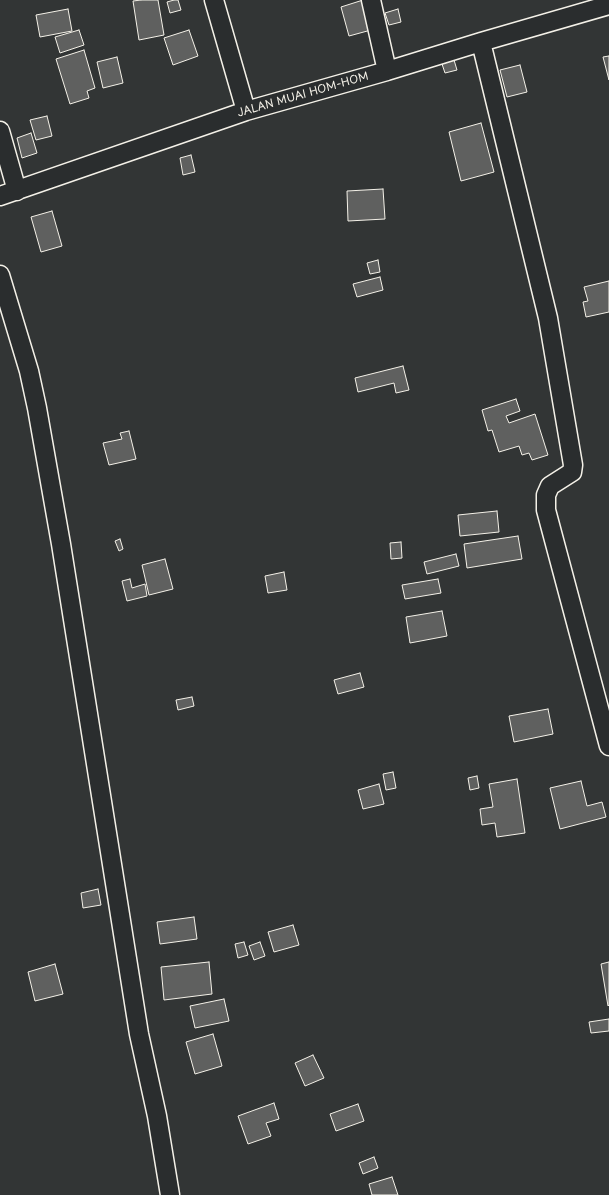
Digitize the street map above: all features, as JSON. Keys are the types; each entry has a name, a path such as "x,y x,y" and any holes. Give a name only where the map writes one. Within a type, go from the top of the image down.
{"street":[{"path":"214,0 246,111"},
{"path":"371,0 387,71"},
{"name":"JALAN MUAI HOM-HOM","path":"0,196 246,111 609,5"},
{"path":"481,42 548,318 574,465 572,472 550,486 546,495 546,510 609,746"},
{"path":"0,131 17,191"},
{"path":"0,275 29,371 37,408 61,544 139,1034 157,1116 170,1195"}],"building":[{"path":"158,0 164,35 139,40 133,1"},
{"path":"178,0 181,10 170,13 167,2"},
{"path":"363,0 371,30 349,36 341,7"},
{"path":"68,9 72,31 40,37 36,15"},
{"path":"398,9 401,22 389,25 385,13"},
{"path":"79,30 84,45 60,53 55,37"},
{"path":"189,30 198,56 173,65 164,38"},
{"path":"84,50 95,88 87,91 89,98 70,104 56,59"},
{"path":"609,56 609,80 603,57"},
{"path":"117,57 123,83 103,88 97,62"},
{"path":"454,60 457,70 445,73 442,64"},
{"path":"520,65 527,92 507,97 500,70"},
{"path":"47,116 52,136 36,140 30,120"},
{"path":"481,123 494,172 461,181 449,132"},
{"path":"31,133 37,153 22,158 17,138"},
{"path":"191,155 195,172 183,175 180,158"},
{"path":"383,189 385,219 348,221 347,191"},
{"path":"52,211 62,246 41,252 31,217"},
{"path":"378,260 380,272 370,274 367,263"},
{"path":"380,277 383,290 357,297 353,284"},
{"path":"609,281 609,312 586,317 583,302 588,301 584,287"},
{"path":"403,366 409,390 396,393 394,383 358,392 355,378"},
{"path":"516,399 520,411 506,416 509,423 535,414 548,455 532,460 529,453 522,455 519,446 499,452 492,430 488,431 482,410"},
{"path":"129,431 136,459 109,465 103,443 122,439 120,433"},
{"path":"497,511 499,532 460,536 458,515"},
{"path":"518,536 522,559 467,568 464,544"},
{"path":"120,539 123,549 119,551 115,541"},
{"path":"401,542 402,558 391,559 390,543"},
{"path":"456,554 459,566 427,574 424,562"},
{"path":"165,559 173,589 149,595 142,565"},
{"path":"284,572 287,590 268,593 265,576"},
{"path":"130,579 132,588 145,584 147,596 127,601 122,581"},
{"path":"438,579 441,593 405,599 402,585"},
{"path":"442,611 447,636 410,643 406,617"},
{"path":"360,673 364,687 338,694 334,680"},
{"path":"192,697 194,706 178,710 176,700"},
{"path":"548,709 553,734 514,742 509,716"},
{"path":"393,772 396,788 386,790 383,774"},
{"path":"477,776 479,788 470,790 468,778"},
{"path":"517,779 525,833 497,837 495,823 482,825 480,809 493,807 489,784"},
{"path":"581,781 587,806 602,802 606,817 560,829 550,788"},
{"path":"379,784 384,804 363,809 358,790"},
{"path":"98,889 101,905 83,908 81,893"},
{"path":"194,917 197,939 160,944 157,922"},
{"path":"293,925 299,945 274,952 268,932"},
{"path":"244,942 248,955 238,958 235,944"},
{"path":"260,942 265,956 254,960 249,946"},
{"path":"209,962 212,994 164,1000 161,967"},
{"path":"609,962 609,1005 608,1006 601,964"},
{"path":"55,964 63,994 35,1001 28,972"},
{"path":"224,999 229,1021 195,1028 190,1006"},
{"path":"609,1019 609,1031 591,1033 589,1022"},
{"path":"213,1034 222,1066 195,1074 186,1042"},
{"path":"313,1055 324,1078 305,1086 295,1063"},
{"path":"274,1103 279,1119 266,1123 271,1136 248,1144 238,1116"},
{"path":"358,1104 364,1121 336,1131 330,1114"},
{"path":"374,1157 378,1168 363,1174 359,1163"},
{"path":"392,1177 398,1195 372,1195 369,1184"}]}
